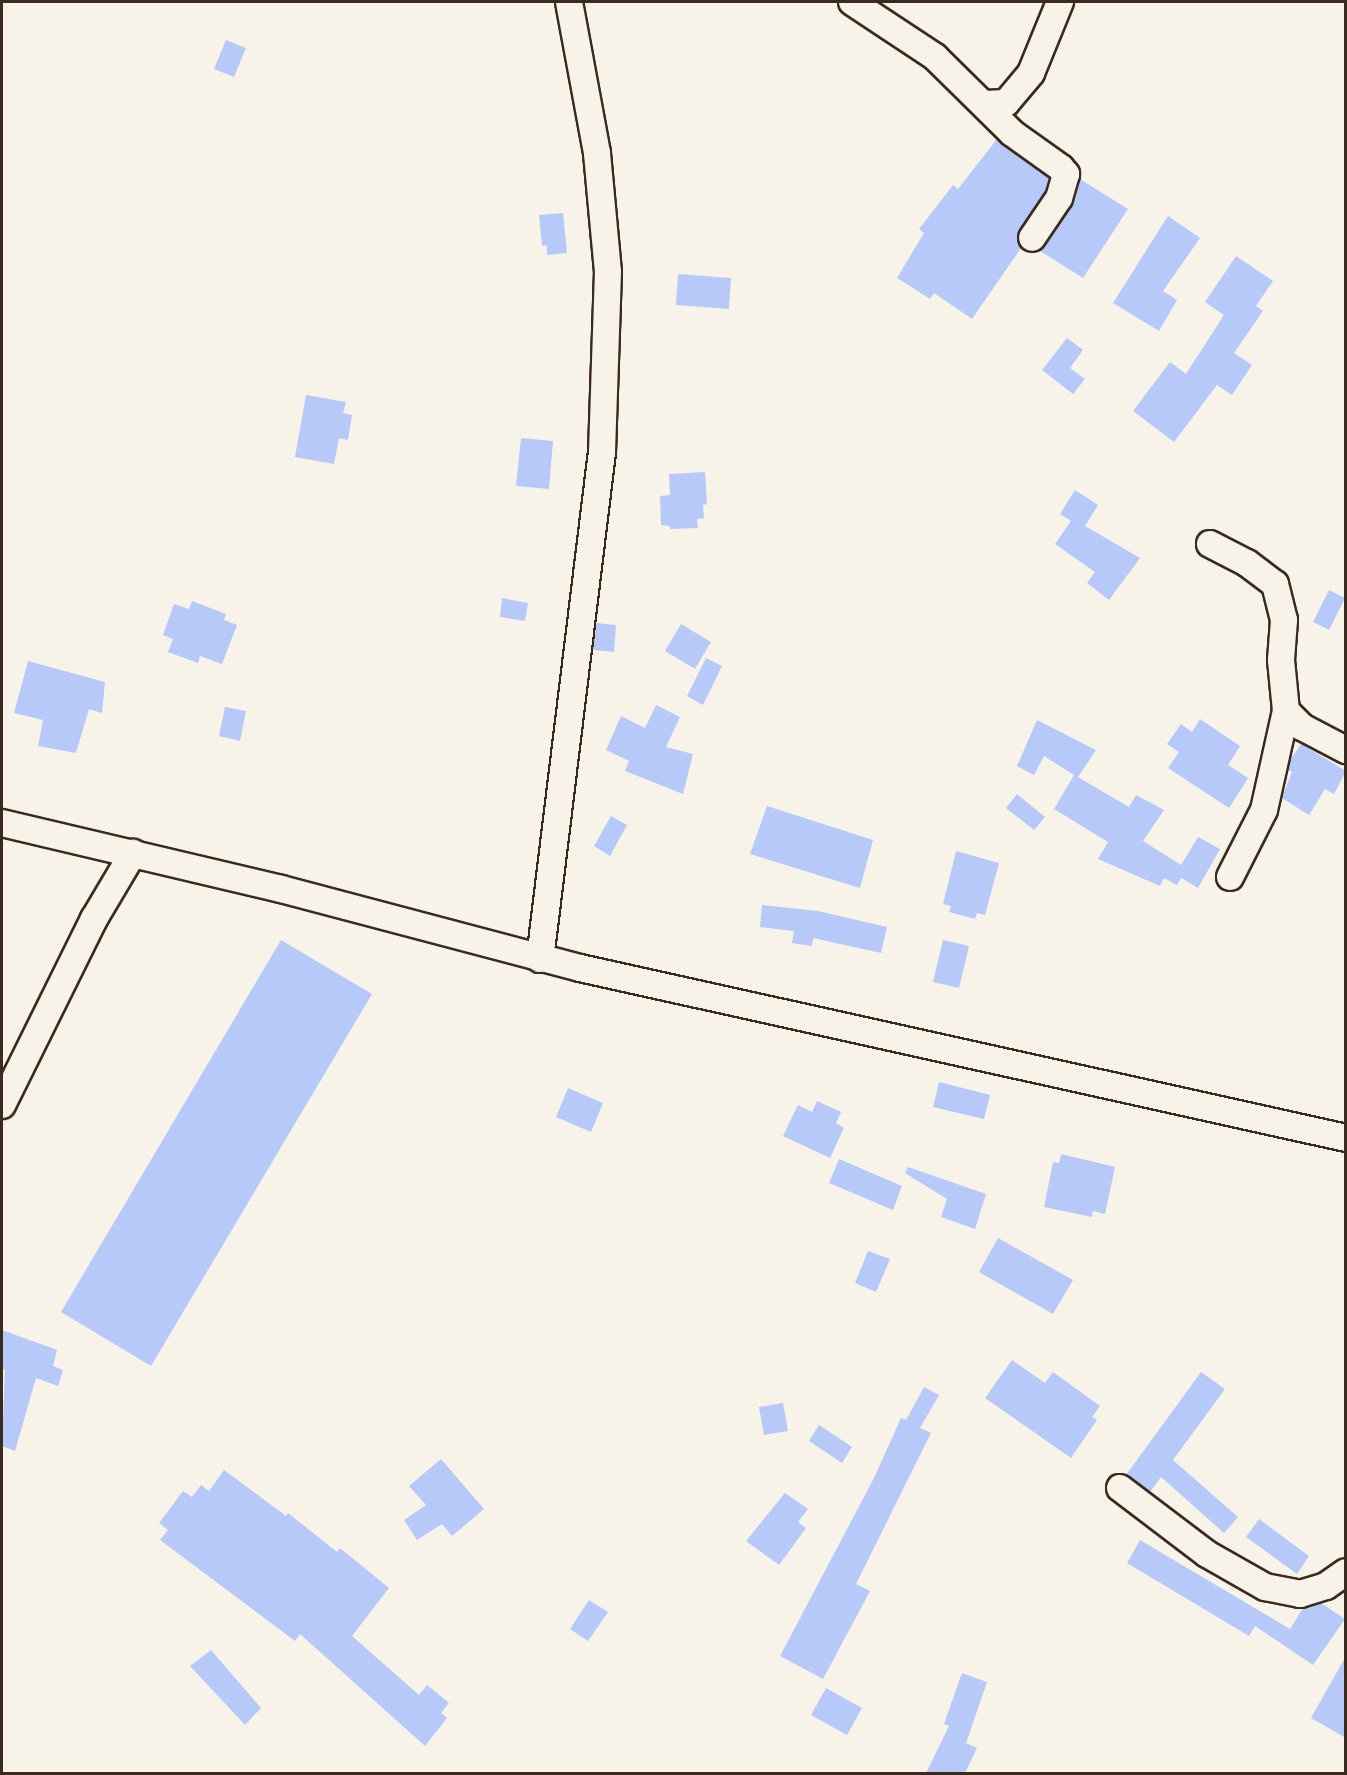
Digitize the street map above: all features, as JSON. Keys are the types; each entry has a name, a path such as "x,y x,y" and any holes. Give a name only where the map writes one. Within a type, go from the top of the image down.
{"street":[{"path":"540,958 602,452 608,283 597,153 569,2"},
{"path":"852,2 935,57 1012,133 1066,174 1059,198 1032,238"},
{"path":"985,104 1006,103 1019,90 1031,73 1060,2"},
{"path":"1210,544 1247,563 1279,592 1286,711 1264,810 1230,877"},
{"path":"1286,711 1302,727 1346,750"},
{"path":"2,823 133,853 540,958 1346,1138"},
{"path":"2,1105 94,919 133,853"},
{"path":"1120,1488 1207,1554 1265,1587 1300,1594 1326,1586 1346,1572"}],"building":[{"path":"226,40 246,48 234,77 214,69"},
{"path":"997,139 1049,178 1045,192 1019,230 1017,238 1021,248 972,319 934,293 930,299 897,278 924,233 919,229 953,185 958,189"},
{"path":"1080,179 1128,209 1083,278 1040,251 1071,206"},
{"path":"563,213 567,253 547,255 547,245 542,246 539,215"},
{"path":"1168,216 1200,238 1163,291 1177,300 1159,331 1113,303"},
{"path":"1236,256 1273,281 1256,306 1263,311 1234,353 1252,365 1232,395 1217,385 1174,442 1133,411 1170,362 1186,374 1224,315 1205,302"},
{"path":"678,274 731,278 729,309 676,305"},
{"path":"1067,338 1083,350 1070,368 1085,379 1073,394 1042,370"},
{"path":"306,395 346,402 343,413 352,415 348,440 339,438 334,464 295,457"},
{"path":"521,438 553,441 549,489 516,486"},
{"path":"705,472 707,504 703,505 704,518 697,519 698,528 670,529 670,526 661,525 660,496 670,495 669,474"},
{"path":"1075,490 1098,505 1085,526 1140,558 1109,600 1087,583 1095,572 1055,544 1071,521 1060,514"},
{"path":"1329,590 1345,598 1329,630 1313,622"},
{"path":"502,598 528,603 525,621 500,617"},
{"path":"192,601 226,614 224,620 237,625 222,664 200,656 198,663 168,652 173,639 163,635 174,604 189,609"},
{"path":"596,623 616,625 614,652 593,650"},
{"path":"681,624 711,642 695,669 665,651"},
{"path":"706,658 722,666 703,705 687,696"},
{"path":"28,661 105,682 102,713 89,709 76,753 38,746 43,720 14,713"},
{"path":"656,705 680,717 666,747 693,754 683,794 625,771 629,761 606,750 621,716 645,728"},
{"path":"225,707 246,711 240,741 219,736"},
{"path":"1200,719 1240,746 1228,765 1248,778 1229,808 1168,768 1179,752 1167,744 1181,724 1192,732"},
{"path":"1037,720 1096,750 1078,777 1129,807 1136,795 1164,810 1143,841 1181,865 1198,837 1220,849 1198,888 1181,878 1177,885 1164,878 1160,886 1098,859 1108,842 1054,809 1074,775 1044,756 1034,775 1017,766"},
{"path":"1301,744 1346,771 1334,794 1325,789 1309,815 1282,798 1292,772 1288,770 1290,760"},
{"path":"1017,794 1045,817 1034,830 1006,808"},
{"path":"767,806 873,840 860,888 750,854"},
{"path":"611,816 627,825 610,856 594,846"},
{"path":"956,851 999,863 985,915 977,913 975,919 949,912 951,906 943,904"},
{"path":"762,905 818,911 887,927 881,953 813,938 812,946 792,943 794,931 760,927"},
{"path":"281,940 372,994 151,1366 61,1312"},
{"path":"943,940 969,946 959,988 933,982"},
{"path":"939,1082 990,1095 984,1119 933,1107"},
{"path":"568,1088 603,1103 591,1132 556,1117"},
{"path":"817,1101 841,1112 836,1123 844,1128 830,1158 783,1136 798,1105 812,1112"},
{"path":"1061,1154 1115,1167 1105,1214 1093,1211 1092,1217 1044,1207 1053,1162 1059,1163"},
{"path":"839,1159 902,1186 893,1210 829,1183"},
{"path":"908,1167 986,1194 975,1229 941,1217 947,1199 905,1173"},
{"path":"998,1238 1073,1280 1053,1314 979,1272"},
{"path":"868,1251 890,1259 876,1292 855,1283"},
{"path":"2,1330 57,1350 53,1366 63,1370 58,1386 36,1378 15,1451 2,1446 5,1370 2,1369"},
{"path":"1012,1360 1045,1383 1053,1372 1100,1406 1092,1417 1097,1420 1071,1458 985,1398"},
{"path":"1201,1372 1225,1389 1173,1460 1238,1517 1224,1533 1161,1477 1150,1492 1126,1475"},
{"path":"924,1387 939,1395 920,1428 931,1433 856,1584 870,1591 823,1679 780,1656 874,1478 901,1418 906,1420"},
{"path":"783,1403 788,1431 764,1435 759,1407"},
{"path":"819,1425 852,1447 842,1463 809,1441"},
{"path":"441,1459 484,1509 452,1536 442,1524 417,1540 404,1520 426,1505 409,1486"},
{"path":"224,1470 286,1516 288,1513 337,1552 340,1548 389,1588 352,1636 419,1695 427,1685 449,1703 441,1713 447,1718 425,1746 300,1634 295,1641 160,1540 168,1530 159,1523 183,1491 192,1497 201,1485 209,1491"},
{"path":"785,1493 808,1509 798,1522 806,1528 779,1565 746,1541"},
{"path":"1259,1519 1309,1556 1297,1574 1246,1537"},
{"path":"1140,1540 1290,1629 1303,1608 1321,1603 1345,1619 1313,1665 1255,1626 1249,1636 1127,1563"},
{"path":"589,1600 608,1612 588,1641 570,1629"},
{"path":"211,1650 261,1708 245,1725 190,1666"},
{"path":"1346,1656 1346,1738 1311,1718"},
{"path":"962,1673 987,1682 966,1743 977,1748 965,1773 926,1773 949,1726 944,1724"},
{"path":"826,1688 862,1708 847,1735 811,1715"}]}
